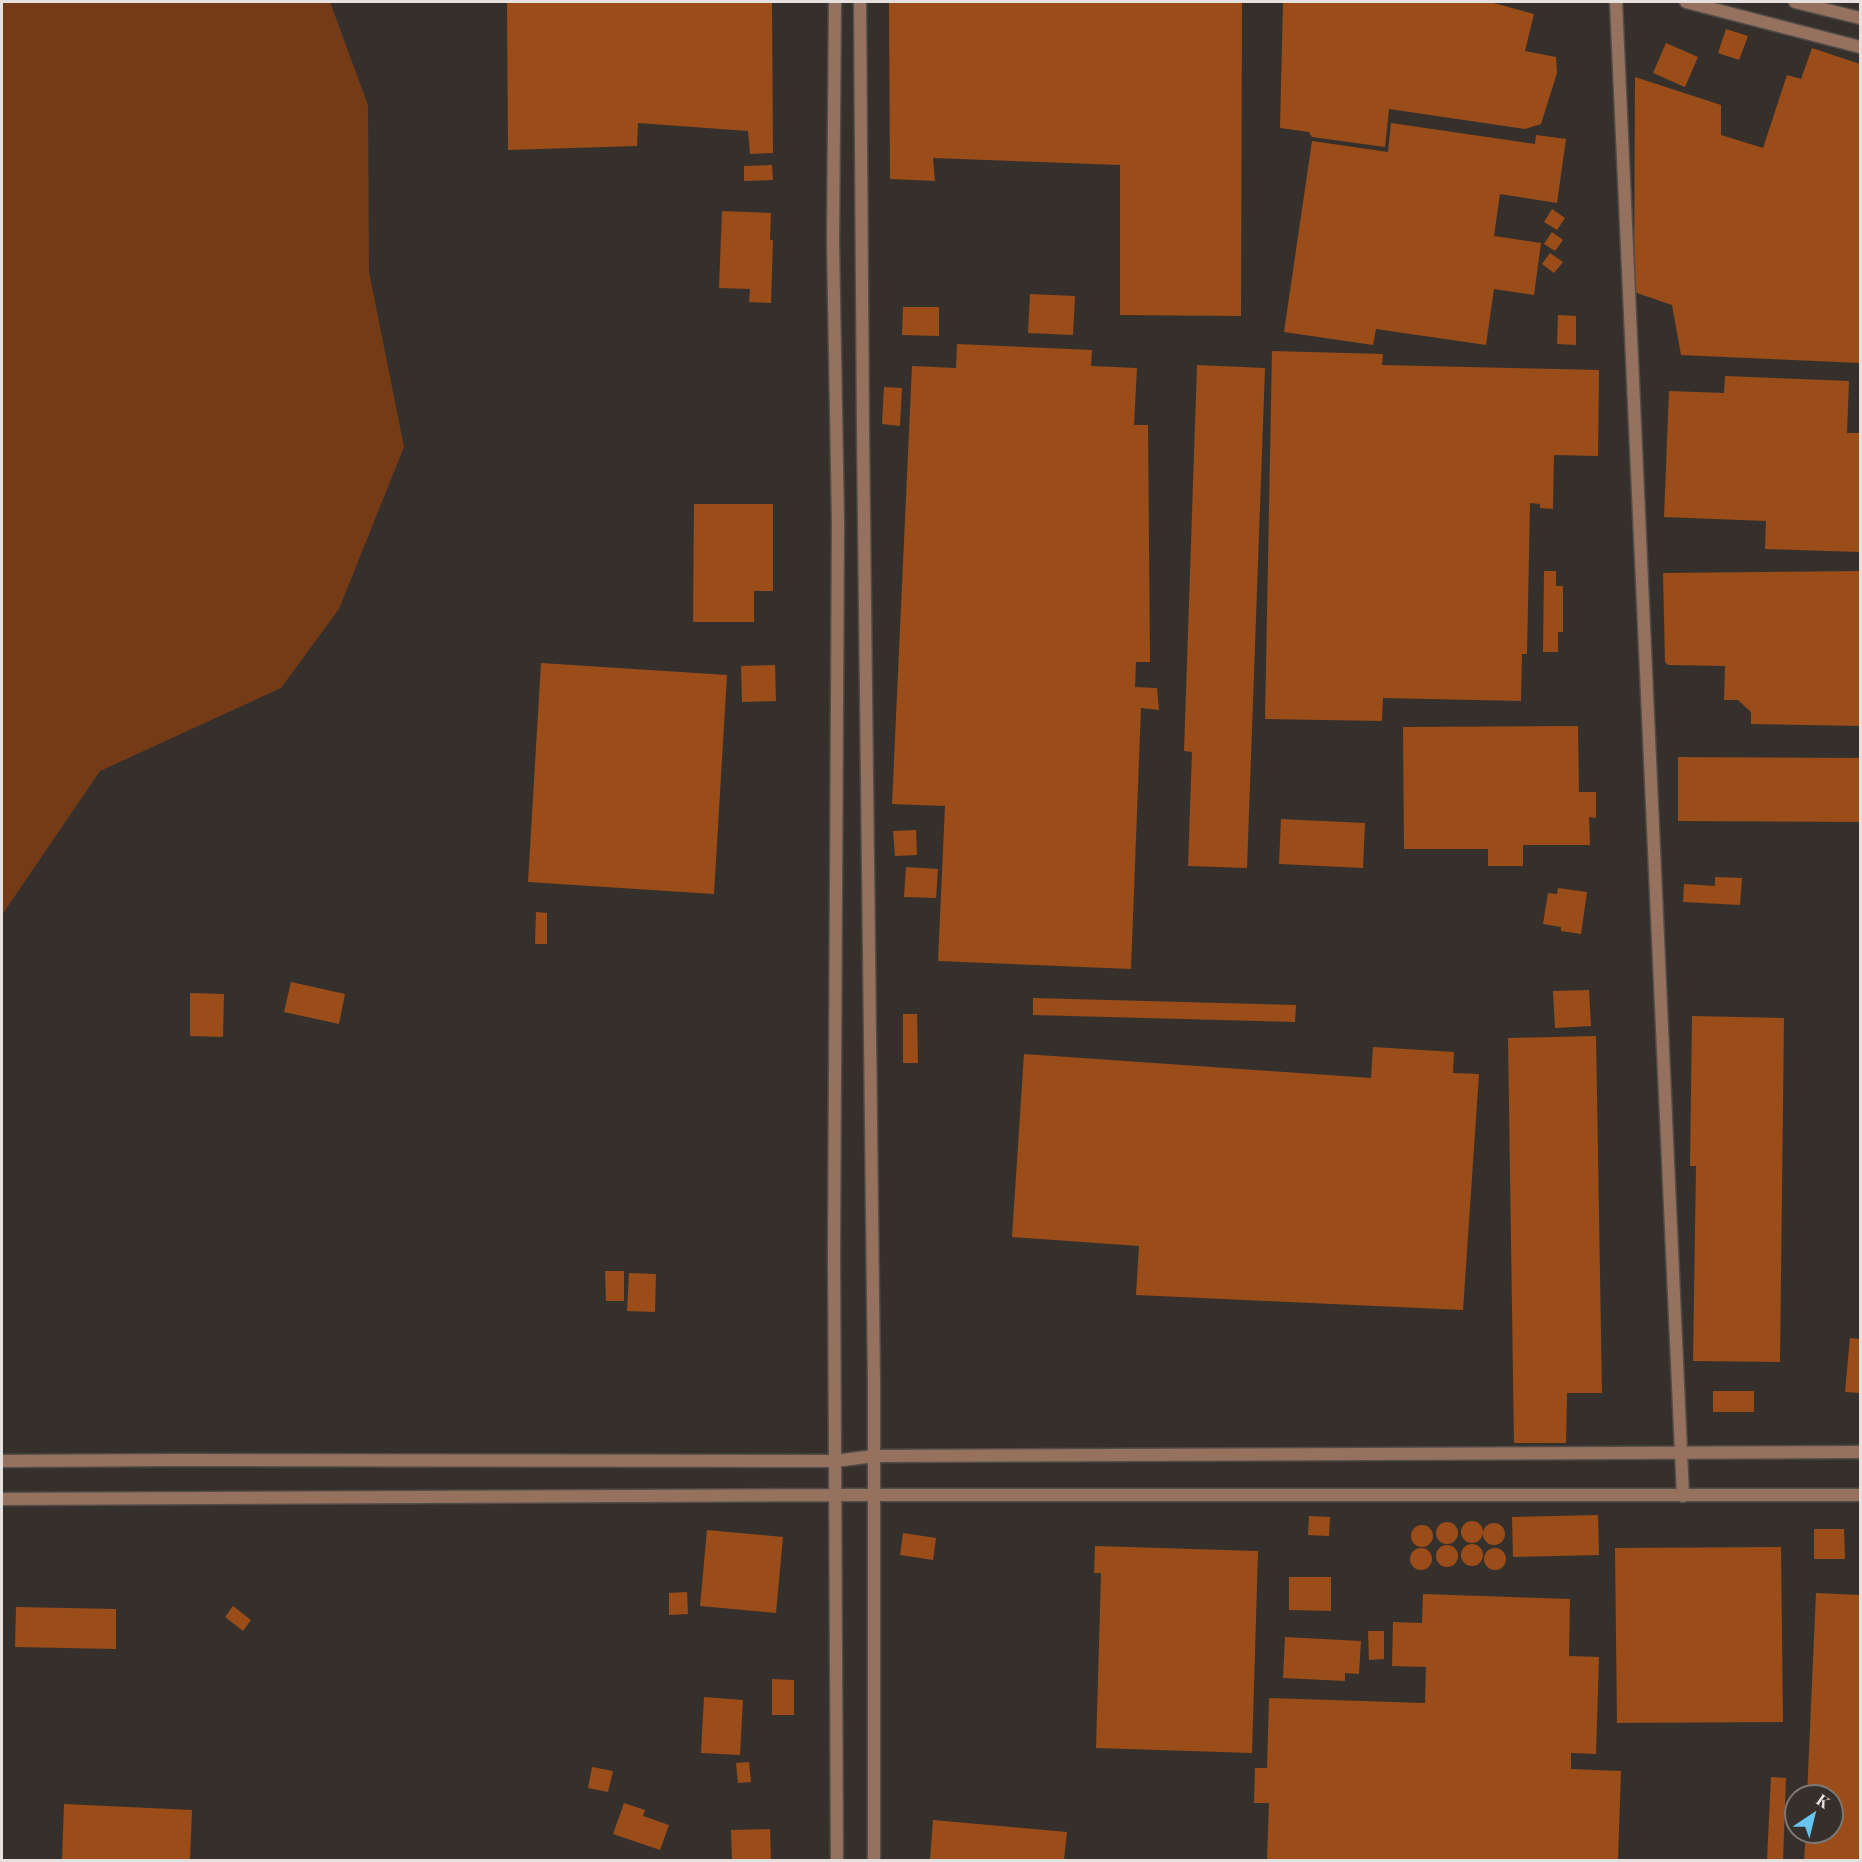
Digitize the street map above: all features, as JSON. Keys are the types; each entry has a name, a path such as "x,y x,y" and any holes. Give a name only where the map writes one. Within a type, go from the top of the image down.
{"street":[{"path":"835,2 833,241 838,535 834,1241 837,1860"},
{"path":"860,2 862,432 874,1456 874,1860"},
{"path":"1616,2 1683,1496"},
{"path":"1686,2 1860,47"},
{"path":"1795,2 1860,18"},
{"path":"2,1461 835,1461 874,1456 1860,1452"},
{"path":"2,1499 835,1495 1860,1495"}],"shaded area":[{"path":"2,2 330,2 368,105 369,272 404,447 339,609 281,688 100,771 2,915"}],"building":[{"path":"507,2 772,2 773,153 750,154 748,131 638,123 637,146 508,150"},
{"path":"889,2 1242,2 1241,316 1120,315 1120,165 933,158 935,181 890,179"},
{"path":"1283,2 1490,2 1534,14 1525,51 1556,57 1557,73 1541,124 1525,129 1389,109 1385,147 1312,137 1309,132 1280,128"},
{"path":"1726,29 1748,36 1739,60 1718,53"},
{"path":"1666,43 1698,57 1685,87 1653,73"},
{"path":"1812,48 1860,64 1860,363 1681,355 1672,305 1634,292 1635,77 1721,105 1721,135 1763,148 1787,75 1801,79"},
{"path":"1391,123 1535,144 1536,135 1566,139 1557,203 1500,194 1494,236 1541,243 1534,295 1494,289 1486,345 1376,329 1373,345 1284,332 1312,141 1388,152"},
{"path":"772,165 773,180 744,181 744,166"},
{"path":"1552,209 1565,218 1557,230 1544,222"},
{"path":"722,211 771,213 770,240 773,240 771,303 749,302 750,289 719,288"},
{"path":"1552,232 1563,240 1555,251 1544,244"},
{"path":"1550,253 1563,262 1554,273 1542,264"},
{"path":"1030,294 1075,296 1073,335 1028,333"},
{"path":"903,307 939,307 939,336 902,335"},
{"path":"1558,315 1576,316 1576,345 1557,344"},
{"path":"957,344 1092,350 1091,366 1137,368 1134,425 1148,425 1150,662 1136,662 1135,687 1157,688 1159,710 1141,708 1131,969 938,961 945,806 892,804 912,366 956,368"},
{"path":"1272,351 1383,354 1382,365 1599,370 1598,456 1554,455 1553,509 1540,508 1540,504 1530,503 1527,654 1522,654 1521,701 1383,698 1382,721 1265,719"},
{"path":"1197,365 1265,368 1247,868 1188,866 1192,752 1184,751"},
{"path":"1725,376 1849,381 1847,433 1860,433 1860,552 1765,549 1766,521 1664,517 1669,391 1724,393"},
{"path":"884,387 902,388 900,426 882,424"},
{"path":"694,504 773,504 773,591 754,591 754,622 693,622"},
{"path":"1544,571 1556,571 1556,586 1563,586 1563,632 1558,632 1558,652 1543,652"},
{"path":"1860,571 1860,726 1751,724 1751,712 1738,700 1724,700 1725,666 1668,665 1665,662 1663,573"},
{"path":"541,663 727,675 714,894 528,882"},
{"path":"775,665 776,701 742,702 741,666"},
{"path":"1578,726 1579,792 1596,792 1596,818 1589,817 1590,845 1523,845 1523,866 1488,866 1488,849 1404,849 1403,727"},
{"path":"1678,757 1860,758 1860,822 1678,821"},
{"path":"1281,819 1365,823 1363,868 1279,864"},
{"path":"916,830 917,855 895,856 893,831"},
{"path":"906,867 938,869 936,898 904,897"},
{"path":"1715,877 1742,878 1740,905 1683,902 1684,884 1715,886"},
{"path":"1558,888 1587,892 1581,934 1561,931 1561,927 1543,924 1548,893 1557,894"},
{"path":"536,912 547,913 547,944 535,944"},
{"path":"291,982 345,994 339,1024 284,1012"},
{"path":"1589,990 1591,1026 1555,1028 1553,991"},
{"path":"190,993 224,994 223,1037 190,1036"},
{"path":"1033,998 1296,1005 1295,1022 1033,1015"},
{"path":"903,1014 917,1014 918,1063 903,1063"},
{"path":"1692,1016 1784,1018 1780,1362 1693,1361 1696,1166 1690,1166"},
{"path":"1596,1036 1602,1393 1567,1393 1566,1443 1514,1443 1508,1038"},
{"path":"1373,1047 1454,1052 1453,1073 1479,1074 1463,1310 1136,1295 1139,1246 1012,1237 1024,1054 1371,1078"},
{"path":"605,1271 624,1271 624,1301 606,1301"},
{"path":"629,1273 656,1274 655,1312 627,1311"},
{"path":"1850,1338 1860,1339 1860,1393 1845,1392"},
{"path":"1713,1391 1754,1391 1754,1412 1713,1412"},
{"path":"1598,1515 1599,1555 1513,1557 1512,1517"},
{"path":"1309,1516 1330,1517 1329,1536 1308,1535"},
{"path":"1472,1521 1480,1524 1483,1532 1480,1540 1472,1543 1464,1540 1461,1532 1464,1524"},
{"path":"1447,1522 1455,1525 1458,1533 1455,1541 1447,1544 1439,1541 1436,1533 1439,1525"},
{"path":"1494,1523 1502,1526 1505,1534 1502,1542 1494,1545 1486,1542 1483,1534 1486,1526"},
{"path":"1422,1525 1430,1528 1433,1536 1430,1544 1422,1547 1414,1544 1411,1536 1414,1528"},
{"path":"1814,1529 1844,1529 1845,1559 1814,1559"},
{"path":"707,1530 783,1537 776,1613 700,1606"},
{"path":"903,1533 936,1538 933,1560 900,1555"},
{"path":"1472,1544 1480,1547 1483,1555 1480,1563 1472,1566 1464,1563 1461,1555 1464,1547"},
{"path":"1447,1545 1455,1548 1458,1556 1455,1564 1447,1567 1439,1564 1436,1556 1439,1548"},
{"path":"1095,1546 1258,1551 1252,1753 1096,1748 1101,1573 1094,1573"},
{"path":"1781,1547 1783,1722 1617,1723 1615,1548"},
{"path":"1421,1548 1429,1551 1432,1559 1429,1567 1421,1570 1413,1567 1410,1559 1413,1551"},
{"path":"1495,1548 1503,1551 1506,1559 1503,1567 1495,1570 1487,1567 1484,1559 1487,1551"},
{"path":"1289,1577 1331,1577 1331,1611 1289,1610"},
{"path":"687,1592 688,1614 669,1615 669,1593"},
{"path":"1816,1593 1860,1595 1860,1860 1804,1860 1805,1844 1844,1844 1844,1784 1808,1784"},
{"path":"1423,1594 1570,1599 1569,1656 1599,1657 1596,1754 1571,1753 1571,1769 1621,1771 1618,1860 1267,1860 1269,1803 1254,1803 1255,1768 1267,1768 1269,1698 1425,1703 1426,1667 1392,1666 1393,1622 1422,1623"},
{"path":"233,1606 251,1620 243,1631 225,1617"},
{"path":"16,1607 116,1609 116,1649 15,1647"},
{"path":"1368,1631 1384,1631 1384,1659 1369,1660"},
{"path":"1285,1637 1361,1641 1359,1674 1345,1673 1345,1681 1283,1678"},
{"path":"772,1679 794,1680 794,1715 772,1715"},
{"path":"704,1697 743,1700 740,1755 701,1753"},
{"path":"749,1762 751,1782 738,1783 736,1763"},
{"path":"592,1767 613,1771 608,1792 588,1788"},
{"path":"1771,1777 1786,1778 1783,1860 1767,1860"},
{"path":"624,1803 645,1810 643,1816 669,1825 660,1850 613,1834"},
{"path":"64,1804 192,1810 190,1860 62,1860"},
{"path":"933,1820 1067,1832 1064,1860 930,1860"},
{"path":"770,1829 771,1860 732,1860 731,1830"}]}
